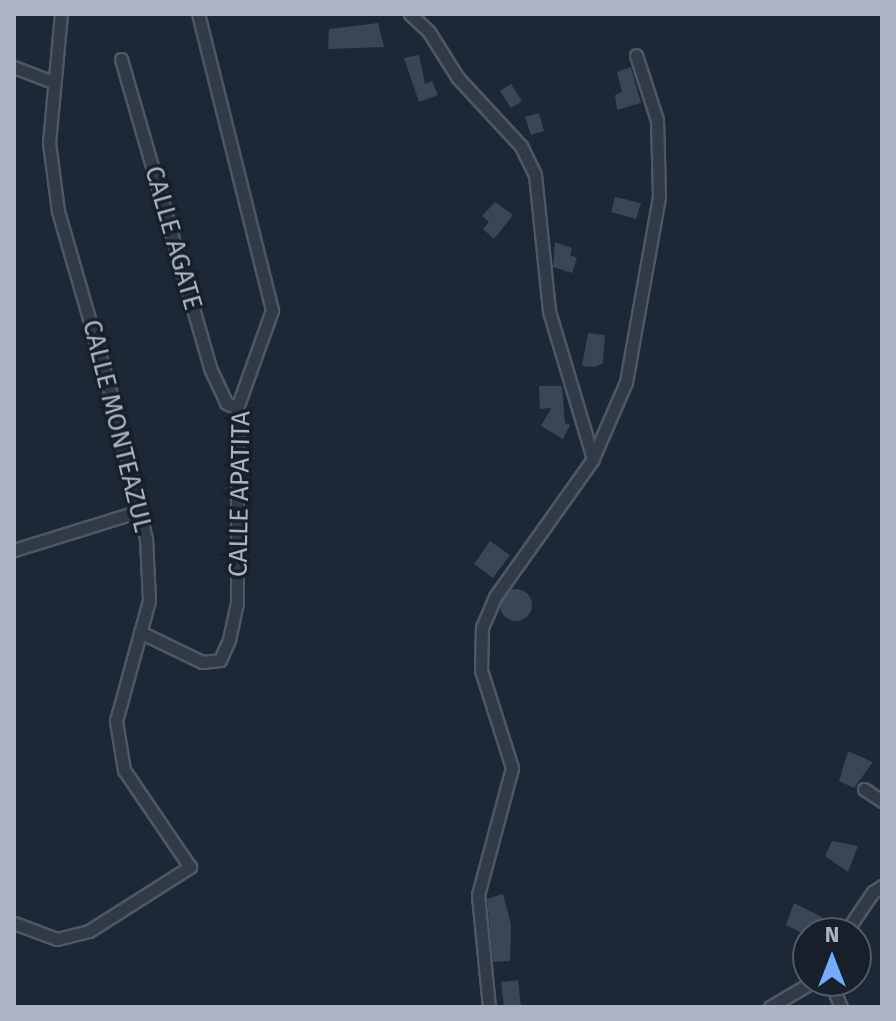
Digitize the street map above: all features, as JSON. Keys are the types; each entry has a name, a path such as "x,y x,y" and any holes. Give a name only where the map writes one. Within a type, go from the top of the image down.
{"street":[{"name":"CALLE MONTEAZUL","path":"14,923 57,939 89,931 190,867 124,770 116,721 149,600 140,511 58,211 49,143 51,81 61,14"},
{"name":"CALLE APATITA","path":"140,632 202,662 220,660 229,640 237,603 237,408 272,310 198,14"},
{"path":"410,14 429,32 458,78 521,146 535,175 549,311 593,459"},
{"path":"489,1007 478,895 512,768 481,670 482,627 495,597 593,459 626,382 659,196 657,120 636,55"},
{"name":"CALLE AGATE","path":"121,59 210,368 226,403 237,408"},
{"path":"14,67 51,81"},
{"path":"14,550 140,511"},
{"path":"864,789 882,801"},
{"path":"856,917 873,892 882,886"},
{"path":"770,1007 792,994"}],"building":[{"path":"378,23 384,47 328,49 329,29"},
{"path":"419,55 425,84 432,81 438,95 419,102 404,58"},
{"path":"631,67 641,103 617,110 615,95 622,92 617,72"},
{"path":"511,84 522,101 511,108 500,91"},
{"path":"539,113 544,131 531,135 525,117"},
{"path":"615,197 641,203 636,219 611,212"},
{"path":"495,202 513,215 494,239 483,229 489,222 482,216"},
{"path":"555,242 572,248 570,255 577,258 572,273 553,267"},
{"path":"588,333 605,335 603,363 595,367 582,366"},
{"path":"539,386 562,386 565,423 570,425 563,439 541,426 551,408 540,409"},
{"path":"490,541 510,555 493,578 474,564"},
{"path":"516,589 527,594 532,605 527,616 516,621 505,616 500,605 505,594"},
{"path":"848,751 873,762 854,788 839,781"},
{"path":"832,841 858,846 848,872 825,856"},
{"path":"503,894 511,924 510,961 493,962 487,899"},
{"path":"794,903 822,917 792,917 792,928 786,925"},
{"path":"518,980 521,1007 504,1007 501,982"}]}
